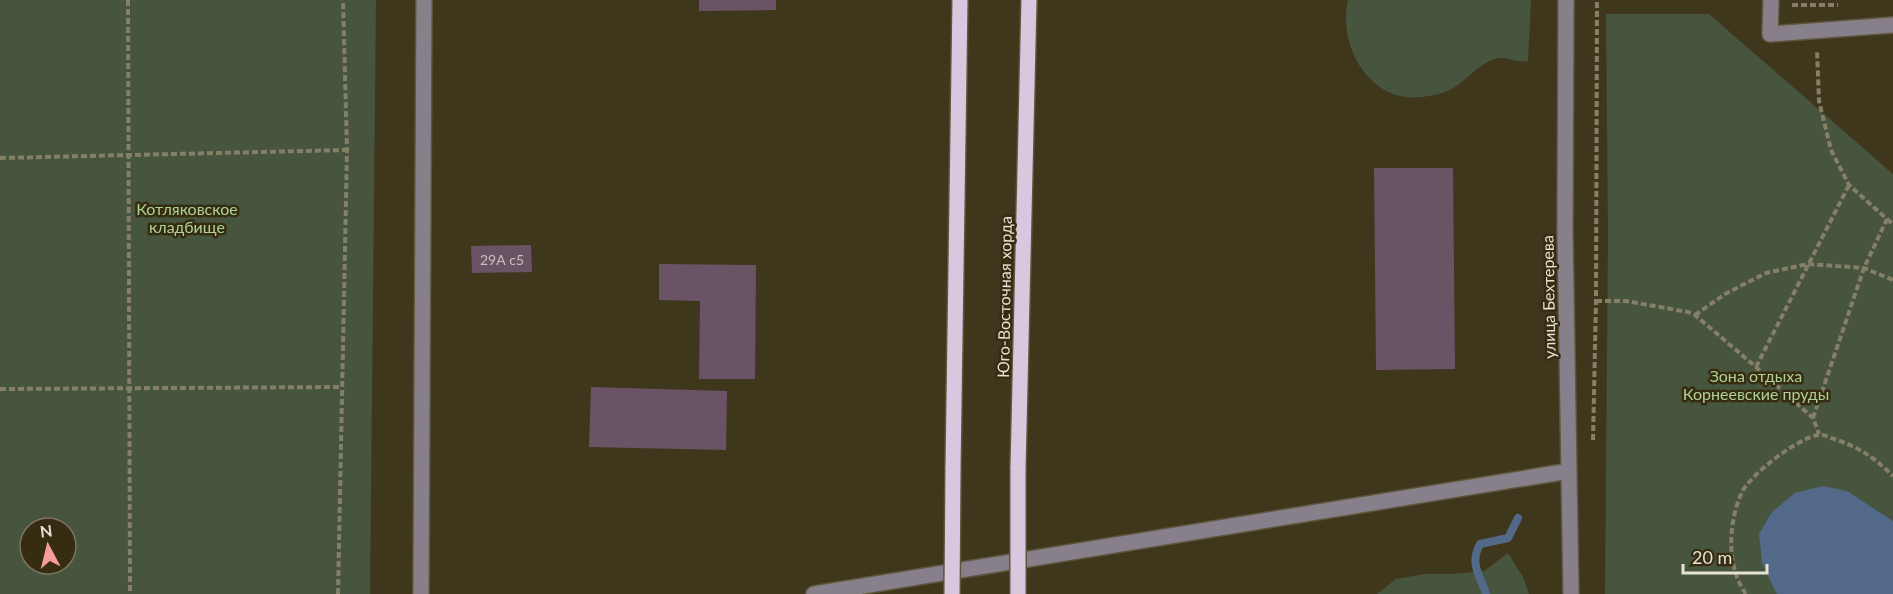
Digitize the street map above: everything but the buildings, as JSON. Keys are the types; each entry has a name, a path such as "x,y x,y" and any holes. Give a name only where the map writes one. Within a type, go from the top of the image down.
{"main road":[{"path":"952,594 960,0"},
{"name":"Юго-Восточная хорда","path":"1018,594 1018,469 1029,0"}],"street":[{"path":"421,594 424,0"},
{"name":"улица Бехтерева","path":"1566,0 1565,232 1571,594"},
{"path":"1771,0 1770,34 1893,25"},
{"path":"814,594 1569,471"}],"path":[{"path":"128,0 130,594"},
{"path":"338,594 347,150 343,0"},
{"path":"1593,450 1598,0"},
{"path":"1810,31 1817,51 1819,100 1831,150 1850,184 1893,224"},
{"path":"0,158 347,150"},
{"path":"1756,367 1850,184"},
{"path":"1813,418 1864,268 1887,219"},
{"path":"1695,315 1725,294 1766,273 1808,264 1864,268 1893,280"},
{"path":"1596,301 1626,301 1695,315 1813,418 1820,434"},
{"path":"0,389 342,387"},
{"path":"1746,594 1738,584 1731,560 1733,520 1743,491 1769,462 1795,444 1820,434 1850,444 1876,459 1893,476"}],"green space":[{"name":"Котляковское кладбище","path":"0,0 376,0 370,594 0,594"},
{"path":"1348,0 1531,0 1528,61 1497,58 1479,67 1449,90 1421,97 1400,96 1386,91 1374,82 1356,58 1347,30"},
{"name":"Зона отдыха Корнеевские пруды","path":"1606,14 1709,14 1893,174 1893,594 1605,594 1608,235"},
{"path":"1508,553 1523,577 1529,594 1377,594 1396,579 1424,574 1484,571"}],"water":[{"path":"1823,486 1847,491 1893,521 1893,594 1776,593 1762,562 1759,534 1772,512 1795,493"}],"waterway":[{"path":"1486,594 1475,564 1477,551 1480,544 1508,538 1518,518"}]}
